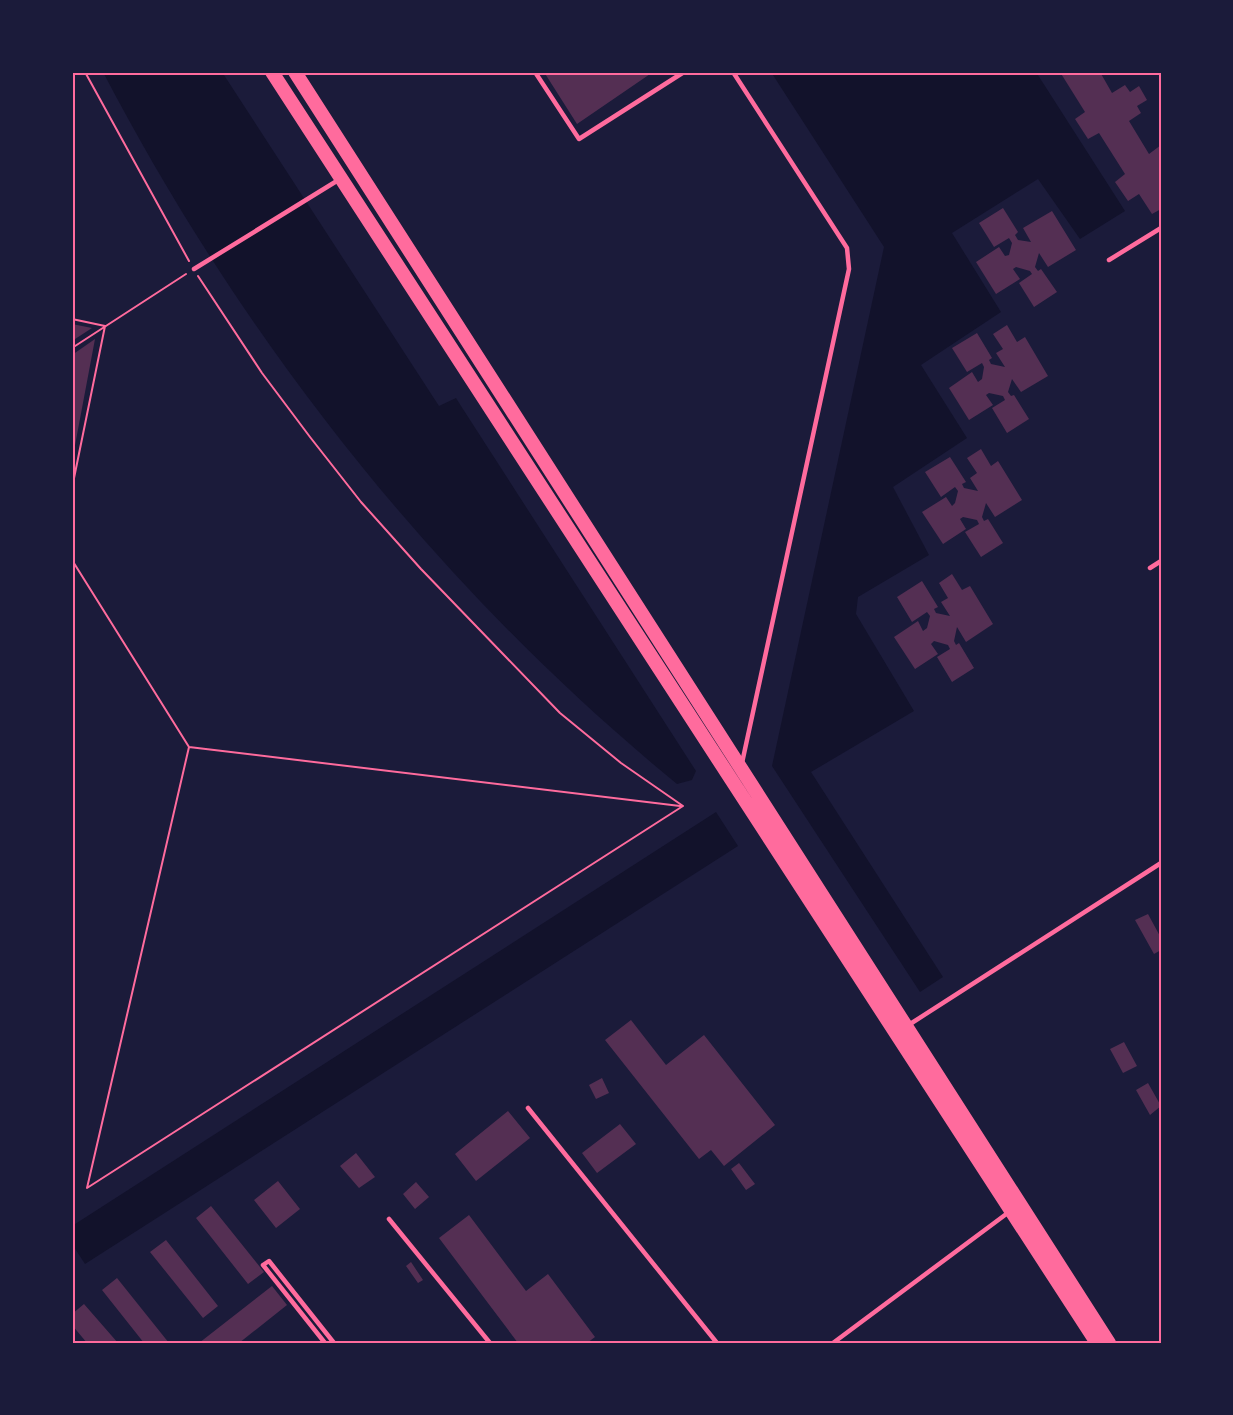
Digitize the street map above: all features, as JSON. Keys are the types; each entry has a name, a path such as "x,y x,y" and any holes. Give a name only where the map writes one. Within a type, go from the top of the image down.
{"main road":[{"path":"272,72 736,786 1109,1343"},
{"path":"295,72 741,767 1010,1211 1097,1343"}],"lane":[{"path":"535,72 579,139 684,72"},
{"path":"733,72 847,248 849,269 736,786"},
{"path":"194,269 340,179"},
{"path":"1109,260 1161,228"},
{"path":"1150,568 1161,561"},
{"path":"900,1030 1161,863"},
{"path":"528,1108 717,1343"},
{"path":"833,1343 1010,1211"},
{"path":"389,1219 490,1343"},
{"path":"325,1343 263,1265 269,1261 334,1343"}],"path":[{"path":"85,72 194,269 262,373 361,502 421,569 560,713 621,763 683,806"},
{"path":"72,348 194,269"},
{"path":"72,319 105,326"},
{"path":"72,488 105,326"},
{"path":"72,560 189,747 87,1188 683,806"},
{"path":"189,747 683,806"}],"shaded area":[{"path":"103,72 222,72 439,406 456,398 696,771 692,780 677,784 590,709 507,629 429,545 354,457 285,366 219,271 159,173"},
{"path":"771,72 1036,72 1125,211 1080,239 1038,179 952,233 1001,312 921,365 967,438 893,487 929,555 858,597 856,614 914,711 811,772 943,977 920,992 772,766 884,247"},
{"path":"716,812 738,846 85,1264 72,1244 72,1226"}],"building":[{"path":"544,72 653,72 577,124"},
{"path":"1060,72 1100,72 1112,93 1125,85 1130,92 1139,86 1147,100 1137,106 1141,113 1129,121 1149,154 1161,145 1161,209 1152,214 1139,194 1128,201 1115,182 1125,174 1099,133 1088,139 1075,119 1085,112"},
{"path":"1003,208 1018,232 1015,235 1018,240 1031,242 1023,228 1052,211 1076,250 1048,267 1039,253 1035,267 1038,271 1041,269 1057,292 1034,307 1019,283 1032,274 1030,271 1016,267 1013,269 1020,279 996,294 976,262 999,247 1005,256 1009,255 1012,243 1009,238 994,247 979,223"},
{"path":"72,324 92,328 72,341"},
{"path":"1007,325 1017,342 1025,337 1048,376 1021,392 1012,379 1008,392 1011,396 1014,395 1029,419 1007,433 992,408 1005,400 1003,396 989,393 986,395 993,405 969,420 949,388 972,372 978,382 982,379 984,367 982,363 967,372 952,348 977,333 992,358 989,360 991,364 1005,367 996,353 1003,349 993,334"},
{"path":"95,339 73,456 72,456 72,355"},
{"path":"981,449 991,466 998,461 1022,500 995,517 986,503 982,517 984,521 988,519 1003,543 981,557 965,532 979,524 977,520 963,517 960,519 966,529 943,544 922,512 946,497 952,506 955,503 958,491 955,487 941,497 925,472 950,457 966,482 962,484 964,488 978,491 970,478 977,473 967,458"},
{"path":"952,574 962,590 970,586 993,624 966,642 957,627 954,641 956,645 959,643 974,668 952,682 937,657 950,649 948,645 934,641 931,644 938,654 915,669 894,637 918,621 923,631 927,628 930,616 927,612 912,622 897,597 922,581 938,607 934,609 936,613 950,616 941,602 948,598 939,583"},
{"path":"1148,914 1161,938 1161,950 1154,954 1135,920"},
{"path":"631,1020 666,1065 704,1035 775,1125 724,1166 711,1150 699,1159 605,1040"},
{"path":"1124,1042 1137,1066 1123,1073 1110,1049"},
{"path":"602,1078 609,1093 596,1099 589,1085"},
{"path":"1148,1083 1161,1106 1150,1115 1136,1090"},
{"path":"508,1111 530,1138 476,1181 455,1154"},
{"path":"620,1124 636,1144 597,1173 582,1153"},
{"path":"356,1153 375,1177 359,1188 340,1166"},
{"path":"739,1163 755,1184 746,1190 731,1169"},
{"path":"278,1181 300,1209 276,1228 254,1200"},
{"path":"416,1182 429,1197 415,1209 403,1194"},
{"path":"211,1206 264,1272 248,1284 196,1218"},
{"path":"469,1215 526,1291 548,1274 595,1337 587,1343 518,1343 439,1238"},
{"path":"166,1240 218,1306 203,1318 150,1252"},
{"path":"411,1262 423,1280 418,1283 406,1266"},
{"path":"117,1278 169,1343 144,1343 102,1290"},
{"path":"272,1286 287,1305 239,1343 199,1343"},
{"path":"84,1304 118,1343 87,1343 72,1325 72,1314"}]}
